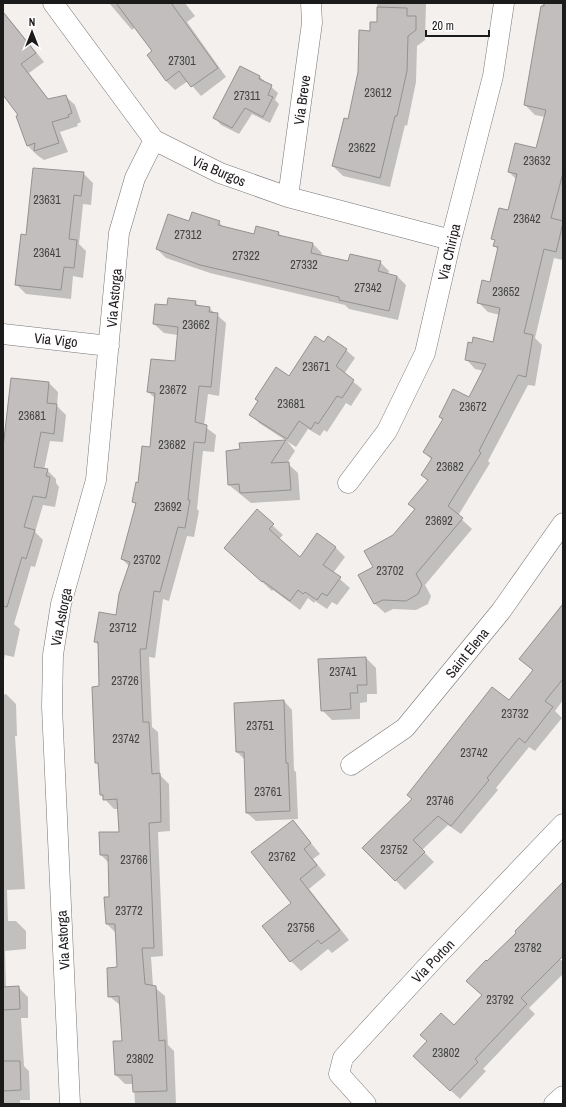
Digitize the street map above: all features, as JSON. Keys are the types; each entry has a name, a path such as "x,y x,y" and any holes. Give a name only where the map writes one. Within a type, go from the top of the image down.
{"street":[{"name":"Via Burgos","path":"53,3 154,140 220,173 288,197 451,240"},
{"name":"Via Breve","path":"288,197 312,23 311,3"},
{"name":"Via Chiripa","path":"348,482 386,431 425,353 451,240 492,76 504,3"},
{"name":"Via Astorga","path":"70,1104 52,708 53,655 61,604 96,480 119,233 135,178 154,140"},
{"name":"Via Vigo","path":"3,334 109,346"},
{"name":"Saint Elena","path":"351,765 405,728 501,611 563,523"},
{"name":"Via Porton","path":"366,1104 339,1074 343,1058 434,959 563,824"},
{"path":"554,1104 563,1096"}],"building":[{"path":"116,3 171,3 218,68 191,87 179,71 166,81 147,55 152,51"},
{"path":"544,3 563,3 563,173 551,218 563,221 563,223 556,252 544,249 524,333 533,335 526,377 518,375 479,451 481,453 448,506 463,518 416,574 422,585 418,594 406,601 383,600 374,604 358,575 373,567 364,551 393,535 415,509 408,504 428,480 421,475 432,458 423,452 443,419 439,417 453,389 469,397 486,364 465,360 468,342 472,343 473,337 493,342 500,308 477,303 482,280 490,282 498,247 493,246 495,240 491,239 499,208 508,210 517,174 508,172 515,143 536,148 546,110 524,105 541,6 544,6"},
{"path":"377,7 407,8 407,16 416,16 416,30 408,36 407,71 397,116 395,116 380,178 332,166 344,118 348,119 358,72 359,30 370,31 370,22 377,22"},
{"path":"3,12 36,53 21,64 48,99 66,95 72,113 68,115 69,117 52,122 59,143 34,151 35,143 27,146 16,116 18,115 3,95"},
{"path":"240,66 260,76 259,79 272,85 268,95 273,97 263,117 245,108 232,128 213,118"},
{"path":"33,168 84,172 81,196 74,195 69,239 77,240 74,268 64,267 61,290 15,285 21,234 26,235"},
{"path":"192,212 220,221 218,225 254,234 256,226 279,232 278,235 313,243 311,253 348,261 350,254 381,261 378,271 397,276 389,311 339,300 339,297 200,265 156,249 168,214 189,221"},
{"path":"168,298 196,301 195,305 210,307 209,312 218,313 211,387 199,386 195,422 207,425 205,443 194,442 188,500 190,500 185,528 178,527 160,592 154,591 146,649 140,649 143,722 149,722 152,774 160,773 161,822 149,823 154,948 142,948 145,984 156,986 159,1041 165,1040 167,1091 133,1092 132,1075 115,1075 113,1041 122,1041 119,996 108,997 107,968 117,967 115,924 106,924 104,897 109,897 108,855 100,855 99,832 119,832 117,799 103,800 103,795 100,795 98,763 95,763 92,687 99,686 98,642 94,642 99,612 116,615 119,594 130,562 121,559 136,503 132,502 136,482 138,483 142,446 150,447 155,393 147,392 151,359 175,361 178,327 153,324 155,304 167,305"},
{"path":"315,336 324,342 328,336 347,349 336,366 354,380 342,398 337,396 318,424 315,422 311,429 299,421 287,439 249,415 258,401 255,399 276,367 289,376"},
{"path":"11,378 49,382 47,403 57,404 54,434 41,432 34,467 48,469 46,476 50,477 46,498 33,496 24,527 35,530 26,559 22,557 7,607 3,606 3,448"},
{"path":"286,440 271,463 289,462 291,490 240,493 239,484 228,485 226,451 240,449 239,443"},
{"path":"257,509 274,524 269,529 300,557 317,533 336,547 323,565 341,577 327,596 322,593 317,600 305,592 303,594 298,590 290,601 263,581 262,582 224,548"},
{"path":"563,604 563,679 545,701 553,707 525,743 519,738 487,778 489,780 451,826 438,816 413,840 425,852 395,881 362,848 412,799 407,795 492,687 509,700 533,670 519,659"},
{"path":"366,657 367,685 357,685 358,693 350,693 351,709 321,711 318,659"},
{"path":"284,700 286,763 288,763 290,811 246,813 244,752 236,752 234,703"},
{"path":"293,820 311,843 304,849 317,865 300,879 340,930 321,944 318,940 290,962 262,926 291,903 251,852"},
{"path":"563,882 563,956 521,998 527,1004 475,1059 478,1062 450,1091 413,1056 427,1041 420,1035 441,1013 454,1025 482,995 466,981 486,960 487,961 516,933 515,931"},
{"path":"19,986 20,1009 3,1010 3,987"},
{"path":"3,1061 20,1061 21,1090 3,1091"}]}
